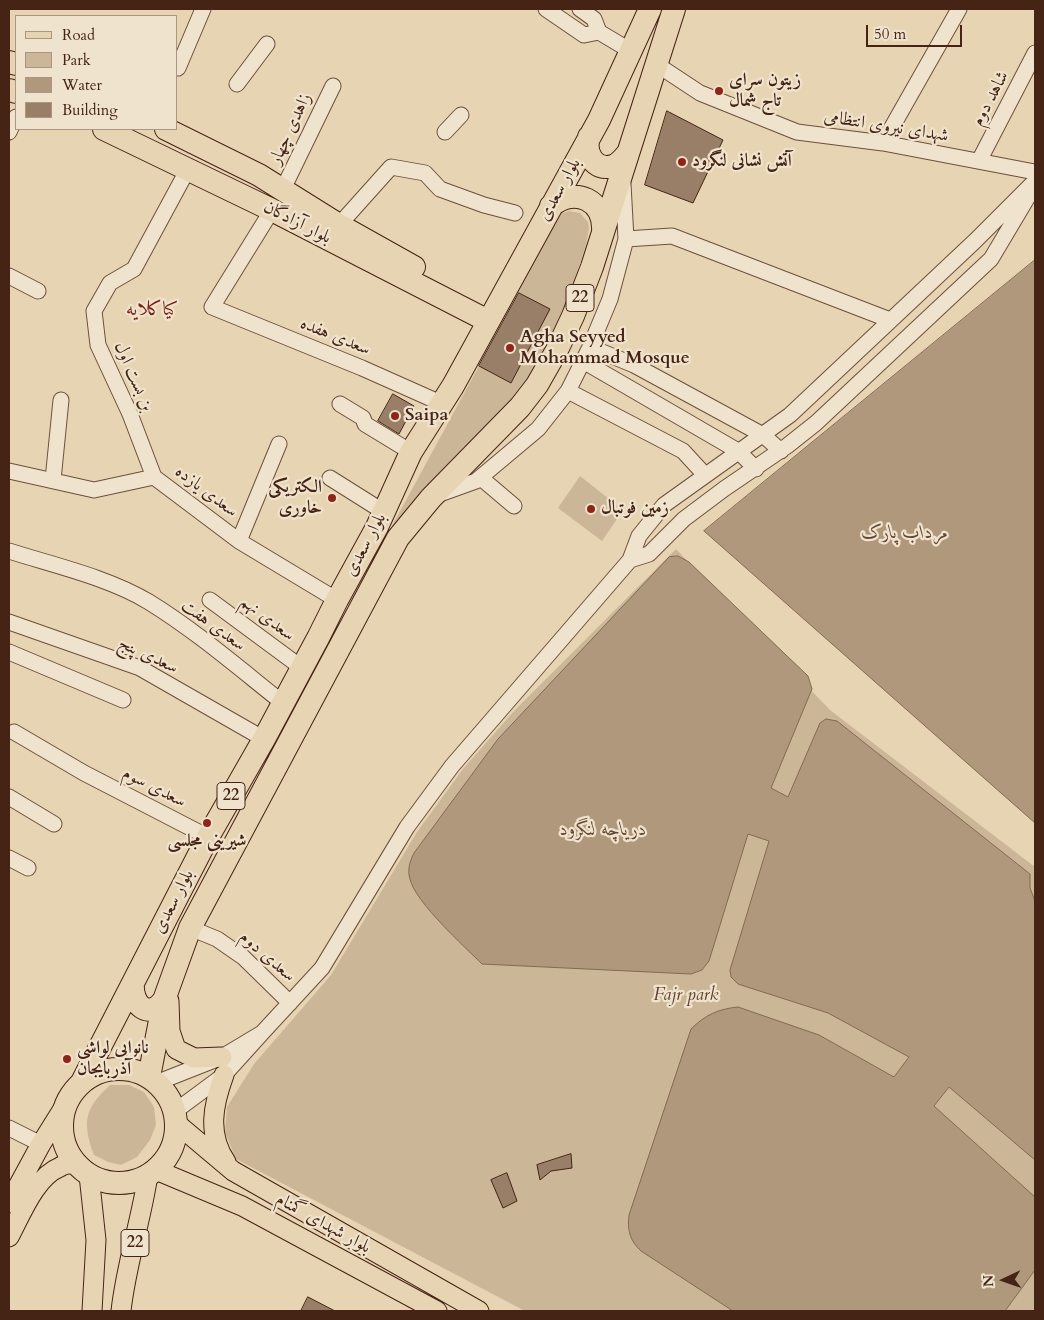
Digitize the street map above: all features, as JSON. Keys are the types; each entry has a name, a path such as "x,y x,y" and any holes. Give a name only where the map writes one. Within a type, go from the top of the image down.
{"highway":[{"name":"بلوار سعدی","path":"76,1089 208,837 302,668 336,600 384,512 411,452 443,404 589,137 650,9"},
{"name":"بلوار سعدی","path":"153,1080 167,992 190,928 398,538 430,498 509,420 537,385 557,350 573,316 592,267 674,9"},
{"name":"بلوار آزادگان","path":"106,130 491,316"},
{"name":"بلوار آزادگان","path":"168,130 259,175 491,316"},
{"path":"589,137 587,143 589,157 600,166 614,166 620,162 625,162"},
{"path":"272,210 283,190"},
{"path":"551,206 563,198 578,197 591,202 600,212 603,232"},
{"path":"133,983 133,997 140,1006 150,1009 155,1008 167,992"},
{"path":"76,1089 97,1073 115,1069 132,1070 153,1080 164,1091 175,1118"},
{"name":"22","path":"76,1089 64,1112 62,1130 66,1147 82,1169"},
{"name":"22","path":"152,1173 167,1157 174,1141 175,1118"},
{"path":"82,1169 103,1181 118,1183 134,1181 152,1173"}],"main road":[{"path":"167,992 170,1031 176,1049 194,1058 223,1066 215,1100 214,1128 219,1151 233,1171"},
{"path":"9,1203 41,1144 76,1089"},
{"name":"بلوار شهدای گمنام","path":"175,1118 233,1171 455,1305 480,1311"},
{"path":"9,1237 36,1187 46,1176 59,1167 82,1169"},
{"name":"22","path":"82,1169 96,1240 92,1311"},
{"name":"بلوار شهدای گمنام","path":"152,1173 242,1206 438,1311"},
{"name":"22","path":"120,1311 152,1173"}],"street":[{"path":"546,9 584,35 599,32"},
{"path":"580,9 594,19 599,32 631,51"},
{"path":"883,143 959,9"},
{"path":"178,68 208,10"},
{"path":"237,84 267,44"},
{"name":"شاهد دوم","path":"979,161 1035,54"},
{"name":"شهدای نیروی انتظامی","path":"656,64 700,93 797,132 883,143 1035,172"},
{"name":"زاهدی چهار","path":"283,190 333,86"},
{"path":"445,132 461,115"},
{"path":"9,132 15,119"},
{"path":"430,498 480,478 538,429 568,390 590,347 610,299 626,238 625,162"},
{"path":"339,225 391,167 424,172 440,189 484,205 515,213"},
{"name":"بن بست اول","path":"154,477 130,414 98,345 94,311 110,284 134,269 188,169"},
{"path":"175,1118 223,1066 262,1034 322,968 407,826 452,766 630,560 639,536 664,506 790,415 975,241 1035,181"},
{"path":"630,560 648,554 684,519 816,423 991,259 1035,185"},
{"name":"سعدی هفده","path":"272,210 212,307 362,368 443,404"},
{"path":"626,238 672,236 890,320"},
{"path":"9,276 38,291"},
{"path":"590,347 634,365 763,435 780,451"},
{"path":"583,362 738,451 756,468"},
{"path":"568,390 683,451 705,475"},
{"path":"53,480 61,400"},
{"path":"340,404 363,418 365,424 411,452"},
{"path":"239,541 279,444"},
{"name":"سعدی یازده","path":"9,472 94,490 154,477 239,541 336,600"},
{"path":"330,478 384,512"},
{"path":"480,478 514,506"},
{"name":"سعدی هفت","path":"9,551 116,586 148,602 213,647 283,703"},
{"name":"سعدی نهم","path":"210,600 302,668"},
{"name":"سعدی پنج","path":"9,622 140,668 264,739"},
{"path":"9,652 123,700"},
{"name":"سعدی سوم","path":"14,732 84,773 208,837"},
{"path":"9,797 54,824"},
{"path":"9,858 28,868"},
{"name":"سعدی دوم","path":"190,928 217,940 243,957 290,1003"},
{"path":"153,1080 223,1066"},
{"path":"9,1128 41,1144"},
{"path":"438,1311 455,1305"}],"green space":[{"path":"569,211 580,213 588,222 589,228 586,245 558,330 532,378 395,529 392,526 479,366 511,383 550,309 516,292 552,220 562,213"},
{"name":"زمین فوتبال","path":"580,476 623,510 602,541 558,508"},
{"name":"دریاچه لنگرود","path":"676,549 830,710 1035,867 1035,1311 525,1311 236,1159 225,1132 227,1107 254,1064 331,975 417,832 463,769 514,711"},
{"path":"110,1085 129,1085 144,1092 154,1107 156,1125 150,1140 137,1157 121,1165 108,1162 94,1155 88,1134 87,1125 90,1109"}],"water":[{"name":"مرداب پارک","path":"1035,260 1035,823 704,531"},
{"name":"دریاچه لنگرود","path":"678,556 689,562 808,676 812,689 771,788 788,797 820,723 826,719 837,721 1030,874 1030,888 1035,901 1035,1160 949,1087 934,1106 1035,1197 1035,1270 1005,1311 733,1311 641,1251 632,1239 628,1226 629,1215 691,1029 707,1016 724,1009 738,1007 819,1035 894,1077 909,1057 828,1013 738,984 731,977 730,970 769,841 748,834 709,961 702,970 691,974 482,964 430,911 414,889 409,872 410,862 414,853 498,739 669,557"}],"building":[{"name":"آتش نشانی لنگرود","path":"667,111 723,140 693,203 645,185"},
{"name":"Agha Seyyed Mohammad Mosque","path":"519,293 550,309 511,383 479,366"},
{"name":"Saipa","path":"393,394 414,406 399,434 378,421"},
{"path":"571,1154 572,1168 551,1171 540,1180 537,1165"},
{"path":"507,1173 517,1201 503,1208 491,1180"},
{"path":"308,1297 335,1311 301,1311"}],"place":[{"name":"زیتون سرای تاج شمال","path":"719,91"},
{"name":"آتش نشانی لنگرود","path":"682,162"},
{"name":"Agha Seyyed Mohammad Mosque","path":"510,348"},
{"name":"Saipa","path":"395,416"},
{"name":"الکتریکی خاوری","path":"332,498"},
{"name":"زمین فوتبال","path":"591,509"},
{"name":"شیرینی مجلسی","path":"207,823"},
{"name":"نانوایی لواشی آذربایجان","path":"67,1059"}],"district":[{"name":"کیاکلایه","path":"152,310"}],"park label":[{"name":"Fajr park","path":"686,996"}]}
